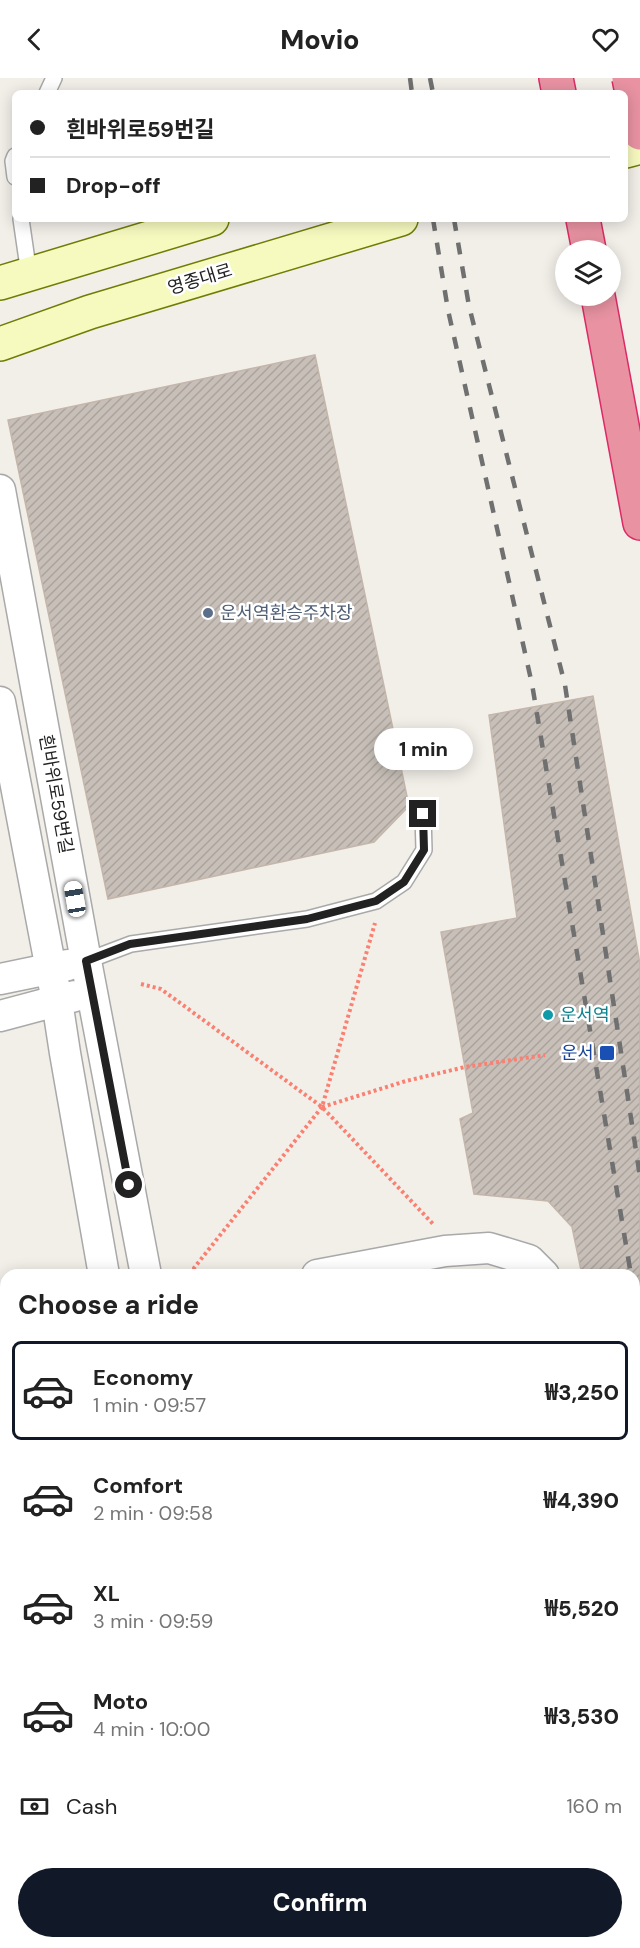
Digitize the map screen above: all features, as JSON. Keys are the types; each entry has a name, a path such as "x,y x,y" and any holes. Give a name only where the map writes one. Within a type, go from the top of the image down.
{"highway":[{"path":"629,78 640,133"},
{"path":"599,306 640,523"}],"main road":[{"path":"14,278 202,222"},
{"name":"영종대로","path":"0,344 90,312 391,222"}],"street":[{"name":"흰바위로59번길","path":"0,489 145,1269"},
{"name":"흰바위로59번길","path":"0,702 57,1001 103,1269"},
{"path":"0,978 50,970 86,961"},
{"path":"0,1016 92,991"},
{"path":"349,1269 445,1251 489,1248 529,1260 538,1269"}],"lane":[{"path":"14,278 21,222"},
{"path":"86,961 130,944 307,919 376,901 404,882 424,850 423,814"}],"path":[{"path":"194,1269 322,1107 375,922 376,901"},
{"path":"141,984 161,989 322,1107 432,1222 445,1251"},
{"path":"322,1107 465,1066 545,1055"}],"building":[{"name":"운서역환승주차장","path":"315,355 409,806 374,842 108,899 8,420"},
{"name":"운서역","path":"593,696 640,964 640,1269 581,1269 572,1227 548,1201 474,1194 460,1119 473,1113 441,932 517,918 489,715"}],"railway":[{"path":"410,78 412,90"},
{"path":"430,78 432,90"},
{"path":"433,222 448,310 532,684 630,1269"},
{"path":"455,222 469,306 565,685 640,1177"}],"place":[{"name":"운서역환승주차장","path":"208,613"},
{"name":"운서역","path":"548,1015"},
{"name":"운서","path":"607,1053"}],"route":[{"path":"129,1185 86,961 130,944 307,919 376,901 404,882 424,850 423,814"}]}
